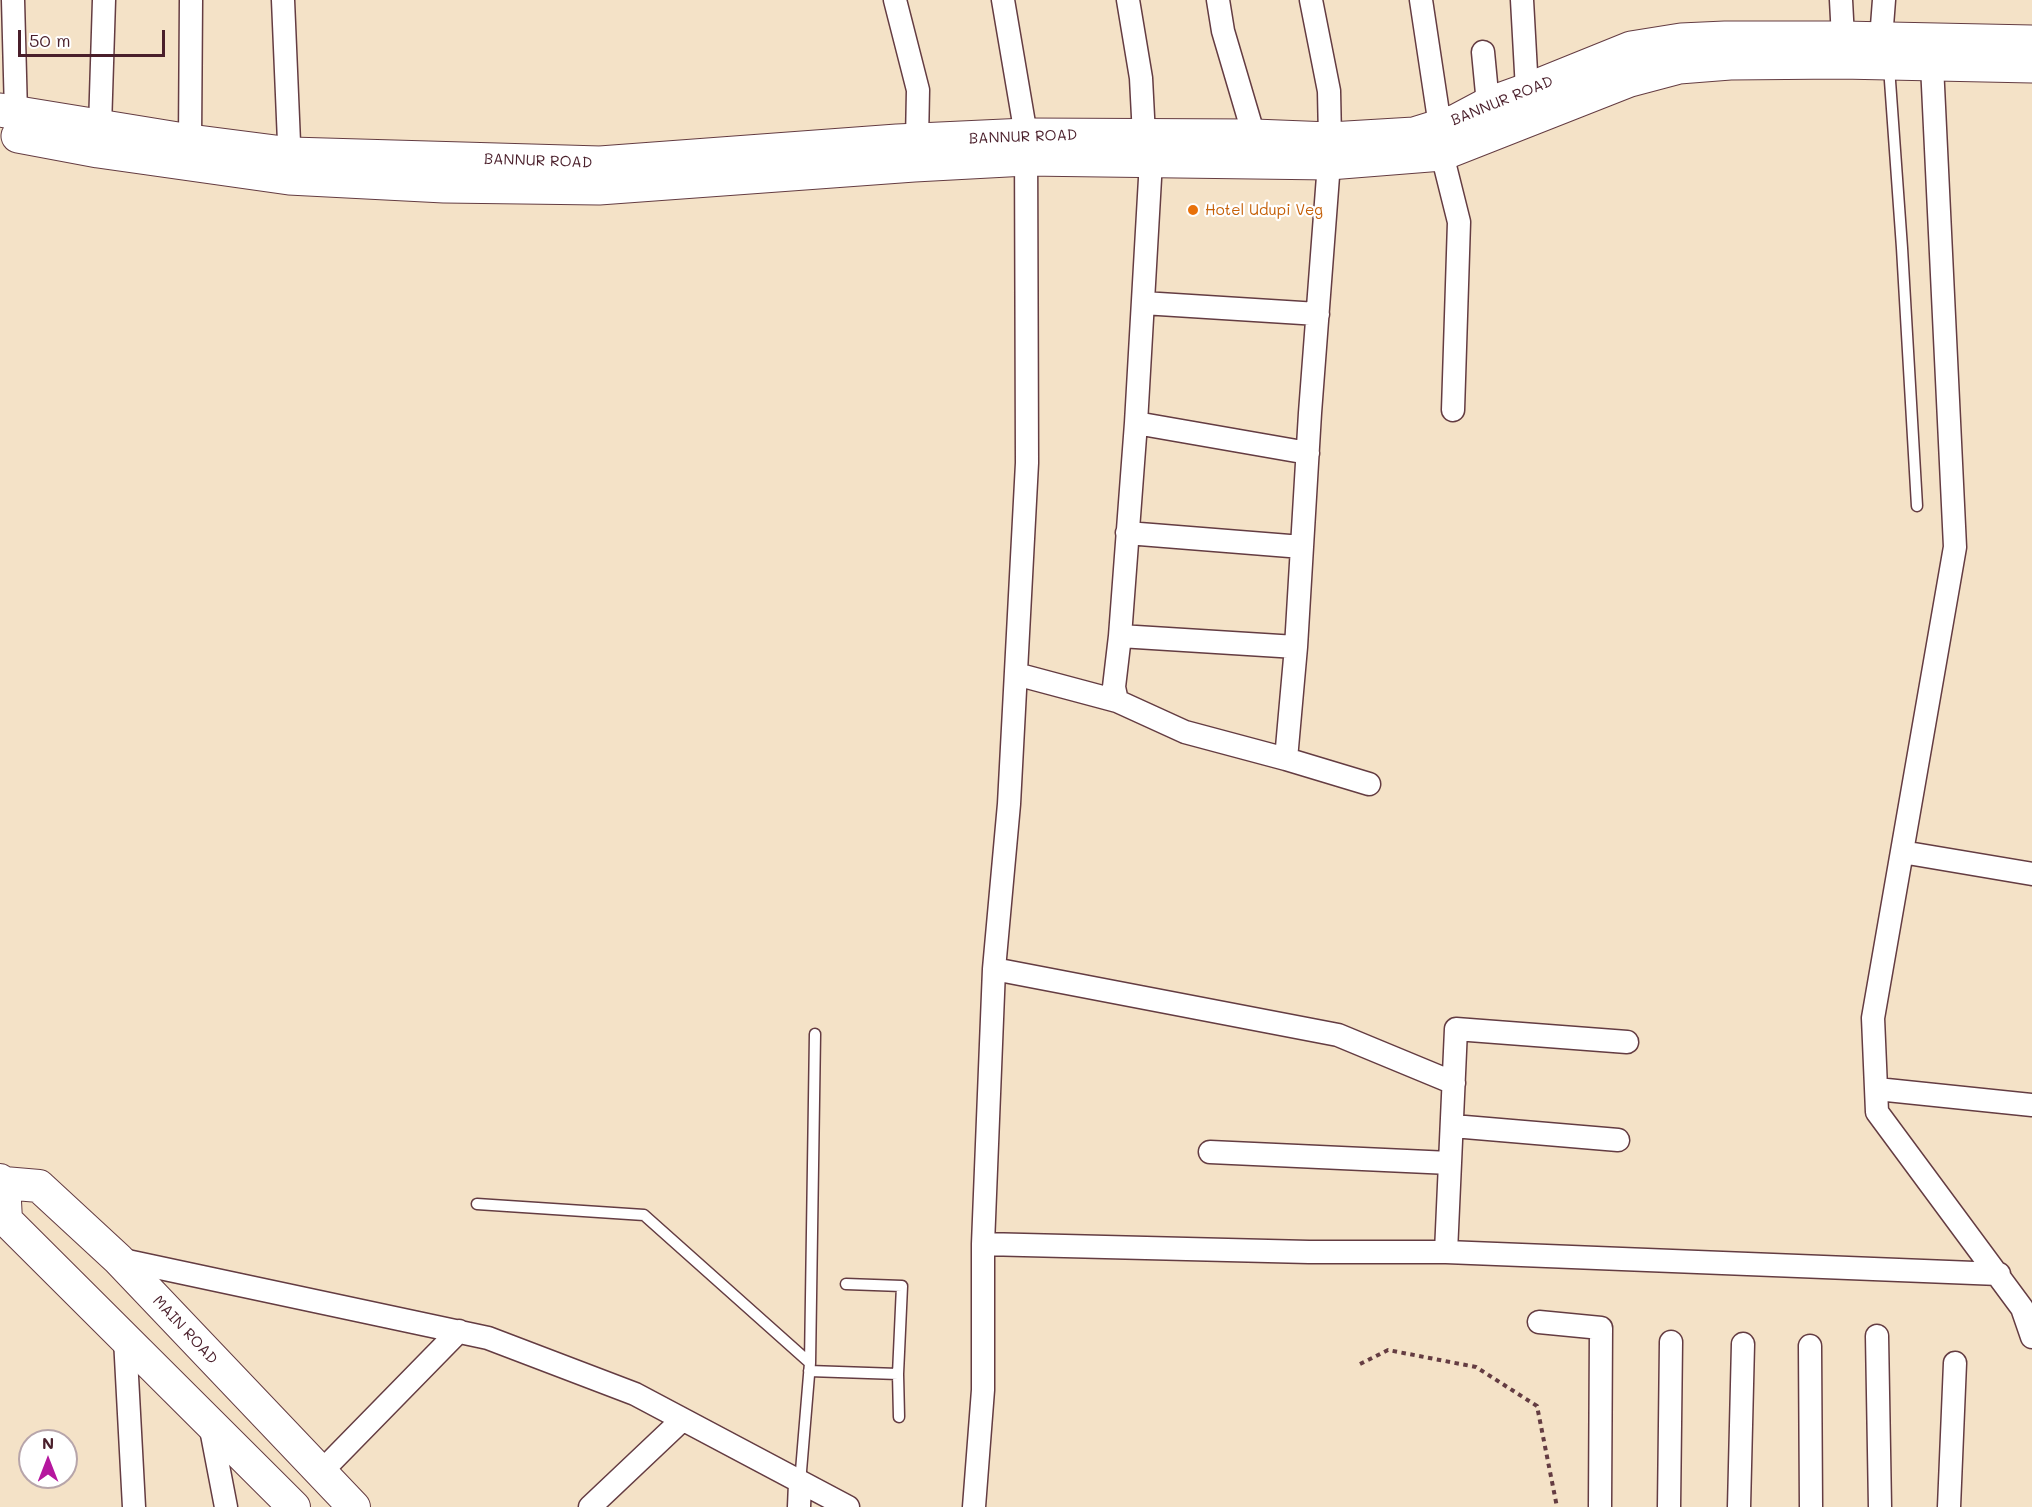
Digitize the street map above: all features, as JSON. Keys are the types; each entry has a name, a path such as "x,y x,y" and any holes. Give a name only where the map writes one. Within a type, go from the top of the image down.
{"main road":[{"name":"BANNUR ROAD","path":"5,119 100,127 190,141 290,166 600,163 897,141 1026,147 1148,148 1254,136 1330,151 1414,134 1441,140 1456,121 1488,104 1631,48 1681,40 1843,38 1885,51 2032,42"},
{"path":"1441,140 1630,80 1679,67 1730,63 1841,62 1885,51 1932,65 2032,66"},
{"path":"5,119 98,151 290,166 444,186 598,188 902,166 1026,147"},
{"path":"1148,148 1330,151"}],"street":[{"path":"5,119 13,0"},
{"path":"100,127 104,0"},
{"path":"190,141 191,0"},
{"path":"283,0 290,166"},
{"path":"895,0 918,90 917,141"},
{"path":"974,1507 983,1390 983,1244 994,969 1009,804 1027,463 1026,147 1003,0"},
{"path":"1118,701 1114,687 1136,423 1148,148 1141,78 1128,0"},
{"path":"1218,0 1223,32 1254,136"},
{"path":"1286,759 1296,647 1330,151 1329,91 1311,0"},
{"path":"1421,0 1441,140 1459,222 1453,410"},
{"path":"1522,0 1527,90"},
{"path":"1841,0 1843,38"},
{"path":"1884,0 1885,51"},
{"path":"1483,52 1488,104"},
{"path":"1932,65 1955,547 1873,1018 1877,1112 1999,1274 2022,1308 2032,1336"},
{"path":"1143,303 1318,314"},
{"path":"1136,423 1308,453"},
{"path":"1127,533 1302,547"},
{"path":"1120,636 1296,647"},
{"path":"1016,674 1118,701 1185,732 1369,784"},
{"path":"1902,852 2032,874"},
{"path":"994,969 1338,1035 1454,1083"},
{"path":"1446,1252 1456,1029 1627,1042"},
{"path":"1877,1089 2032,1105"},
{"path":"1453,1126 1618,1140"},
{"path":"1210,1152 1450,1163"},
{"path":"2,1182 6,1220 294,1507"},
{"name":"MAIN ROAD","path":"2,1182 39,1186 118,1259 354,1507"},
{"path":"983,1244 1309,1252 1446,1252 1999,1274"},
{"path":"118,1259 488,1338 635,1394 848,1507"},
{"path":"1539,1322 1601,1328 1600,1507"},
{"path":"320,1473 459,1331"},
{"path":"1877,1336 1880,1507"},
{"path":"125,1339 134,1507"},
{"path":"1669,1507 1671,1342"},
{"path":"1739,1507 1743,1344"},
{"path":"1810,1346 1811,1507"},
{"path":"1949,1507 1955,1363"},
{"path":"590,1507 682,1420"},
{"path":"210,1424 226,1507"},
{"path":"799,1507 800,1483"}],"lane":[{"path":"1885,51 1904,271 1917,506"},
{"path":"800,1483 810,1367 814,1034"},
{"path":"477,1204 644,1215 810,1367 898,1374"},
{"path":"846,1284 902,1286 898,1374 899,1417"}],"path":[{"path":"1360,1364 1388,1350 1476,1367 1537,1406 1557,1507"}],"place":[{"name":"Hotel Udupi Veg","path":"1193,210"}]}
